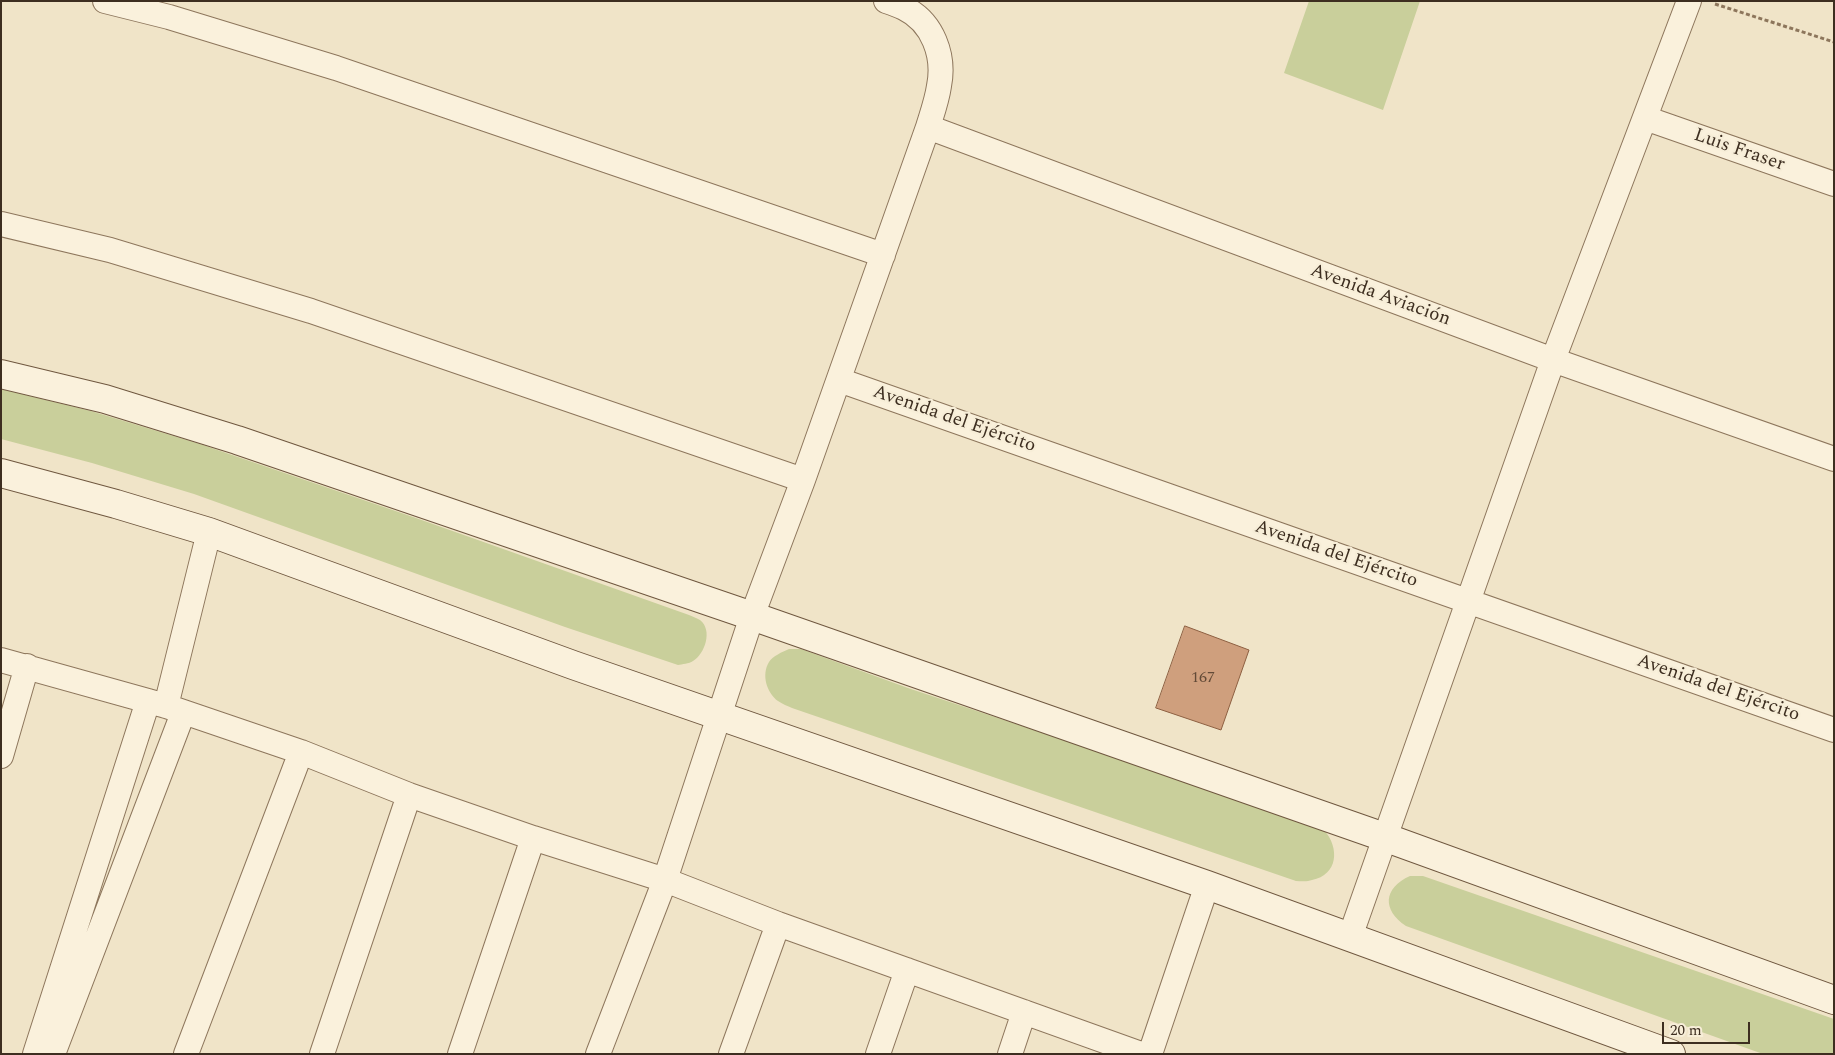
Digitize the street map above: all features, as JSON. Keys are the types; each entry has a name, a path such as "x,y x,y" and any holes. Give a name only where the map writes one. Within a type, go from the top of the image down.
{"main road":[{"path":"1,374 105,399 237,440 752,616 1384,837 1834,1000"},
{"path":"1,473 210,532 572,665 1207,885 1671,1054"}],"street":[{"path":"105,1 169,17 336,68 883,255"},
{"path":"598,1054 665,880 752,616 803,480 883,255 928,127 940,85 940,60 934,37 921,20 904,8 886,1"},
{"path":"1350,938 1552,360 1689,1"},
{"name":"Luis Fraser","path":"1645,118 1834,184"},
{"name":"Avenida Aviación","path":"928,127 1552,360 1834,459"},
{"path":"1,224 110,250 311,311 803,480"},
{"name":"Avenida del Ejército","path":"838,380 1834,730"},
{"path":"53,1054 166,707 210,532"},
{"path":"1,660 166,707 301,752 409,795 533,838 665,880 778,924 1141,1054"},
{"path":"1,756 27,666"},
{"path":"35,1054 166,707"},
{"path":"186,1054 301,752"},
{"path":"322,1054 409,795"},
{"path":"460,1054 533,838"},
{"path":"1150,1054 1207,885"},
{"path":"731,1054 778,924"},
{"path":"878,1054 908,970"},
{"path":"1010,1054 1024,1012"}],"path":[{"path":"1714,4 1834,42"}],"green space":[{"path":"1309,1 1420,1 1383,110 1284,73"},
{"path":"1,389 91,411 200,444 689,615 704,624 707,636 704,648 693,661 678,665 565,627 194,494 92,463 1,439"},
{"path":"789,649 801,649 908,688 1310,822 1323,829 1329,837 1333,845 1334,860 1327,873 1321,877 1308,881 1296,881 792,708 774,698 768,689 765,678 769,662 778,654"},
{"path":"1410,876 1423,876 1834,1019 1834,1054 1763,1054 1406,926 1393,913 1389,900 1395,887"}],"building":[{"path":"1185,626 1249,650 1221,730 1156,708"}]}
